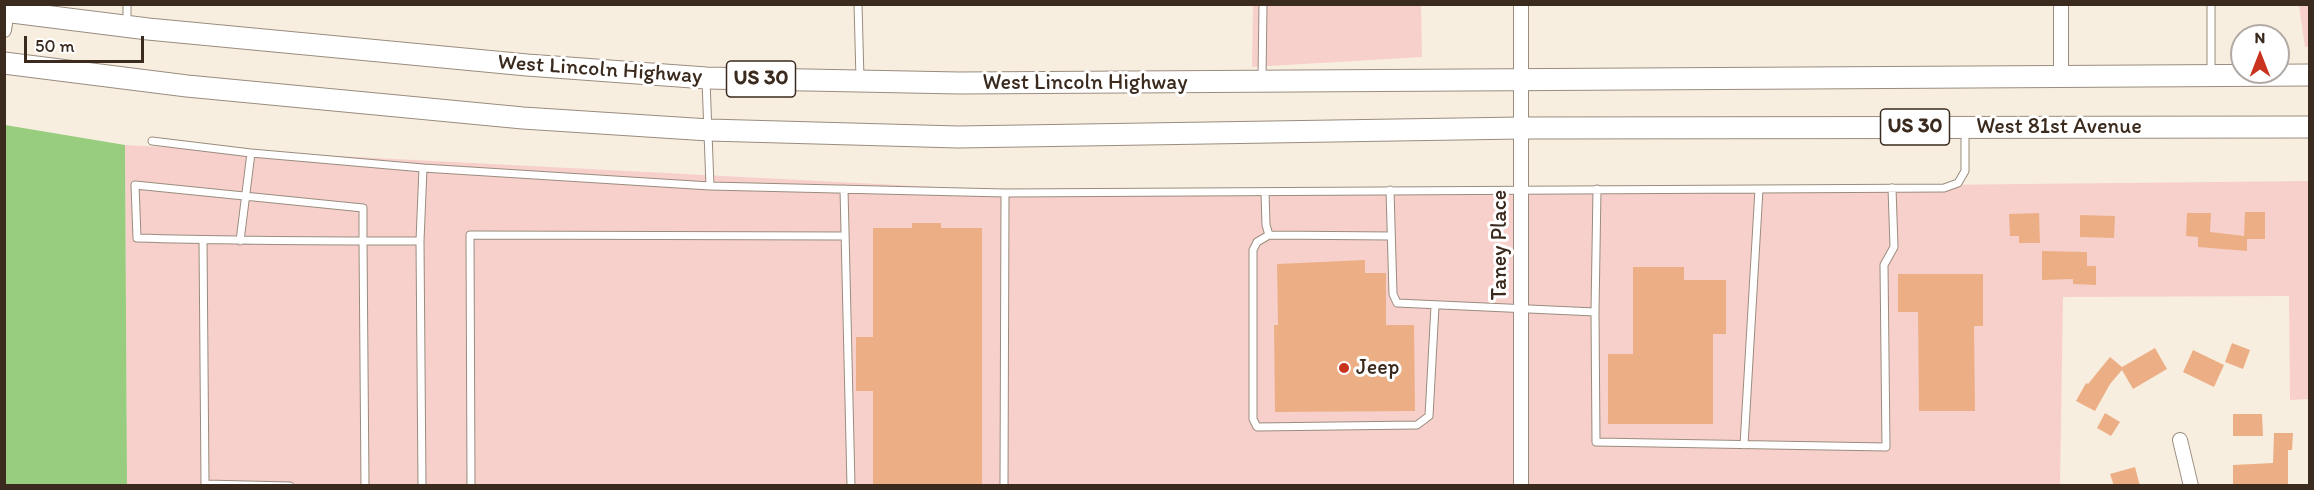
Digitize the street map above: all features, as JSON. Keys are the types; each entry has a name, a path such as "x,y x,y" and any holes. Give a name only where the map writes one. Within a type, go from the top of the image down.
{"main road":[{"name":"West Lincoln Highway","path":"6,14 127,15 527,65 706,78 959,83 1521,81"},
{"name":"US 30","path":"4,63 199,87 523,118 710,130 958,136 1521,129"},
{"name":"US 30","path":"1521,81 2310,75"},
{"name":"West 81st Avenue","path":"1521,129 2310,127"}],"street":[{"name":"Taney Place","path":"1521,4 1521,486"},
{"path":"2061,4 2061,76"},
{"path":"2180,440 2191,486"}],"lane":[{"path":"858,4 860,81"},
{"path":"1262,82 1263,4"},
{"path":"2211,4 2211,75"},
{"path":"706,78 711,186"},
{"path":"152,141 251,153 423,168 711,186 1005,193 1944,188 1958,183 1965,171 1965,127"},
{"path":"240,241 251,153"},
{"path":"422,486 420,241 423,168"},
{"path":"365,486 363,241 363,208 135,185 137,238 240,241 363,241 420,241"},
{"path":"1597,189 1596,442 1886,447 1884,266 1894,247 1892,188"},
{"path":"844,189 851,486"},
{"path":"1744,445 1759,189"},
{"path":"1390,190 1393,294 1397,303 1595,312"},
{"path":"1265,192 1266,225 1269,235"},
{"path":"1004,486 1005,193"},
{"path":"471,486 470,235 845,236"},
{"path":"1391,236 1269,235 1257,242 1253,250 1253,419 1257,427 1417,425 1430,416 1435,306"},
{"path":"203,240 206,484 291,486"}],"shaded area":[{"path":"1253,5 1421,5 1422,57 1252,67"},
{"path":"2299,5 2309,5 2309,47 2305,47"},
{"path":"125,145 1071,194 2309,181 2309,399 2290,400 2289,296 2063,297 2060,485 127,485"}],"green space":[{"path":"5,125 125,145 127,485 5,485"}],"building":[{"path":"2245,212 2265,212 2265,239 2247,239 2247,251 2198,247 2198,237 2186,236 2187,213 2211,213 2210,232 2244,236"},
{"path":"2039,213 2040,243 2019,243 2019,236 2010,236 2009,214"},
{"path":"2080,215 2115,216 2114,238 2080,237"},
{"path":"912,223 941,223 941,228 982,228 982,486 873,486 873,391 856,391 856,337 873,337 873,228 912,228"},
{"path":"2042,251 2087,252 2087,266 2096,266 2096,285 2073,284 2073,279 2042,280"},
{"name":"Jeep","path":"1365,260 1365,273 1386,273 1386,325 1414,325 1415,411 1275,412 1274,325 1278,325 1277,264"},
{"path":"1633,267 1684,267 1684,280 1726,280 1726,334 1713,334 1713,424 1608,424 1608,354 1633,354"},
{"path":"1898,274 1983,274 1983,326 1974,326 1975,411 1919,411 1918,312 1898,312"},
{"path":"2232,343 2250,350 2243,369 2225,362"},
{"path":"2155,348 2167,369 2133,389 2122,370 2110,384 2095,411 2076,401 2086,383 2088,384 2110,357 2122,367"},
{"path":"2193,350 2224,365 2214,387 2183,372"},
{"path":"2105,413 2120,422 2111,436 2097,428"},
{"path":"2233,414 2262,414 2263,436 2233,436"},
{"path":"2274,433 2293,433 2292,450 2288,450 2288,484 2233,486 2233,465 2273,463"},
{"path":"2135,467 2140,486 2114,486 2110,474"}],"place":[{"name":"Jeep","path":"1344,368"}]}
